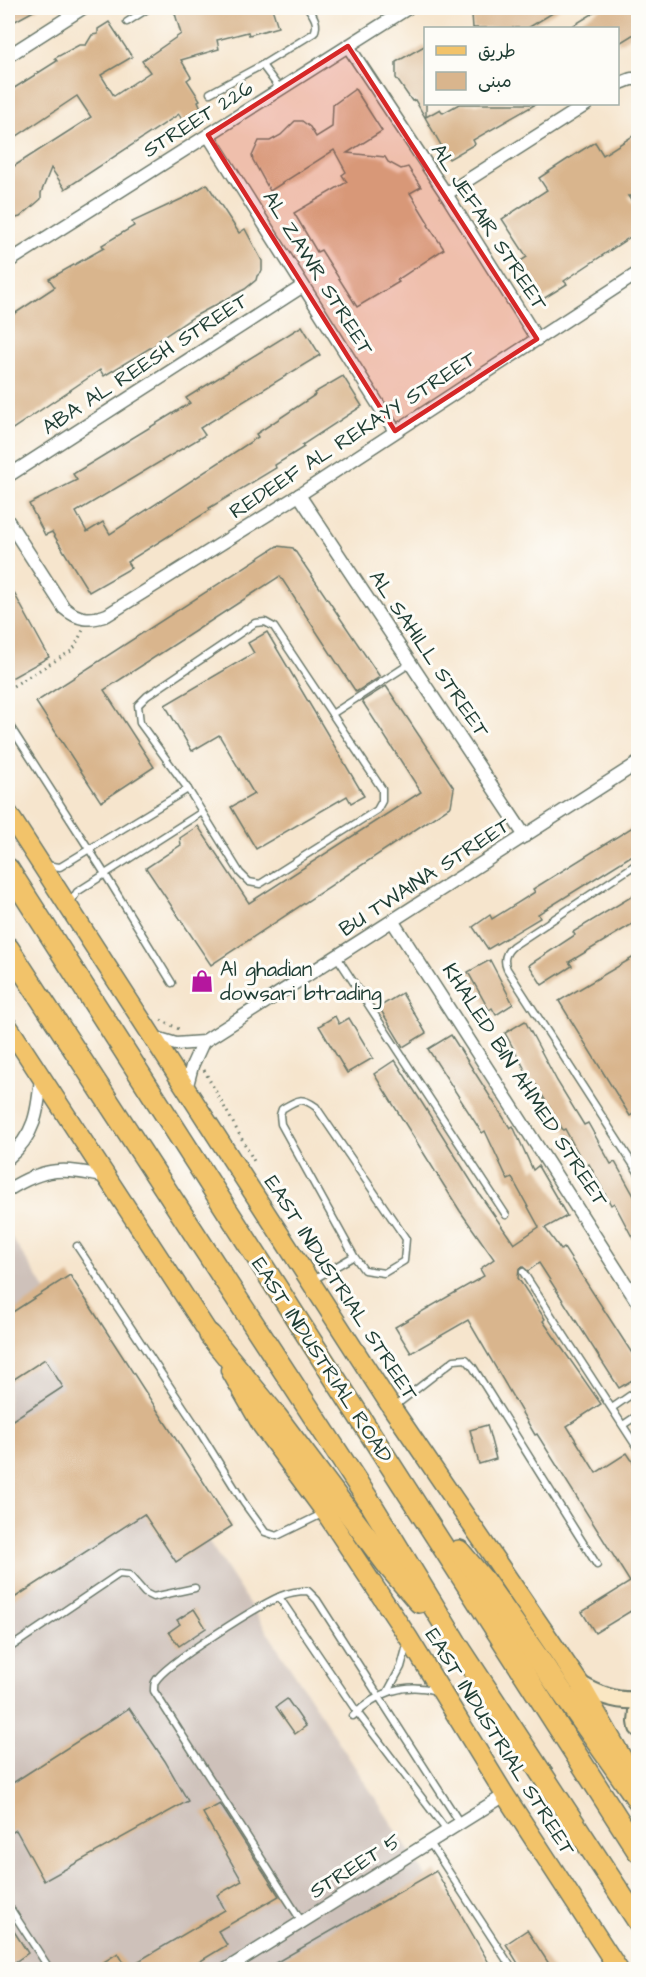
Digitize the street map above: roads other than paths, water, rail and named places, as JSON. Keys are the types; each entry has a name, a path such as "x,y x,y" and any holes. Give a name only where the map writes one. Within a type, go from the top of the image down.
{"highway":[{"name":"EAST INDUSTRIAL ROAD","path":"8,868 639,1851"},
{"name":"EAST INDUSTRIAL ROAD","path":"8,948 364,1494 456,1643 639,1921"},
{"path":"210,1335 276,1416 390,1568 456,1643"},
{"path":"399,1479 484,1581 615,1770 639,1800"}],"main road":[{"name":"EAST INDUSTRIAL STREET","path":"8,813 392,1408 579,1683 639,1785"},
{"name":"EAST INDUSTRIAL STREET","path":"8,1026 210,1335 262,1426 325,1512 408,1636 505,1795 619,1970"},
{"path":"579,1683 602,1695 623,1700 639,1700"},
{"path":"639,1711 637,1722 639,1728"}],"street":[{"path":"8,56 83,8"},
{"name":"STREET 226","path":"8,262 408,8"},
{"name":"AL JEFAIR STREET","path":"348,46 446,194 537,339"},
{"path":"619,84 639,78"},
{"path":"446,194 585,105"},
{"name":"AL ZAWR STREET","path":"208,135 395,431"},
{"name":"REDEEF AL REKAYY STREET","path":"8,521 64,608 74,616 85,619 96,619 107,615 299,495 639,273"},
{"name":"ABA AL REESH STREET","path":"8,476 303,285"},
{"name":"AL SAHILL STREET","path":"299,495 525,836"},
{"name":"BU TWAINA STREET","path":"203,1042 639,763"},
{"name":"KHALED BIN AHMED STREET","path":"393,922 639,1303"},
{"path":"150,1035 176,1044 203,1042 192,1066 186,1089"},
{"path":"8,1158 28,1137 35,1120 39,1105 41,1077"},
{"path":"8,1190 45,1171 66,1170 107,1177"},
{"name":"STREET 5","path":"225,1970 505,1795"}],"lane":[{"path":"128,22 149,8"},
{"path":"210,93 315,33 317,28 315,17 308,8"},
{"path":"262,65 280,90"},
{"path":"265,622 274,627 332,714 382,789 382,801 377,810 260,884 249,882 240,873 188,789 140,723 138,705 147,696 255,623 265,622"},
{"path":"332,714 411,663"},
{"path":"8,723 172,983"},
{"path":"40,863 60,867 188,789"},
{"path":"69,908 72,897 77,892 202,813"},
{"path":"639,863 513,946 506,952 504,959 507,969 639,1172"},
{"path":"337,957 506,1215"},
{"path":"298,1100 307,1101 316,1107 406,1239 404,1261 384,1273 364,1270 354,1256 280,1124 282,1108 298,1100"},
{"path":"77,1246 264,1532 277,1536 325,1512"},
{"path":"310,1282 354,1256"},
{"path":"523,1272 639,1449"},
{"path":"392,1408 454,1360 466,1359 597,1565"},
{"path":"612,1408 639,1390"},
{"path":"623,1425 639,1415"},
{"path":"8,1648 119,1574 129,1575 145,1593 153,1597 195,1588"},
{"path":"302,1922 154,1691 154,1683 163,1672 219,1633 279,1597 296,1591 308,1591 317,1600 460,1823"},
{"path":"279,1597 355,1714 447,1831"},
{"path":"387,1691 401,1667 408,1636"},
{"path":"355,1714 387,1691 413,1686 445,1694"},
{"path":"429,1842 513,1970"},
{"path":"8,1905 47,1970"}],"place":[{"name":"Al ghadian dowsari btrading","path":"202,981"}]}
